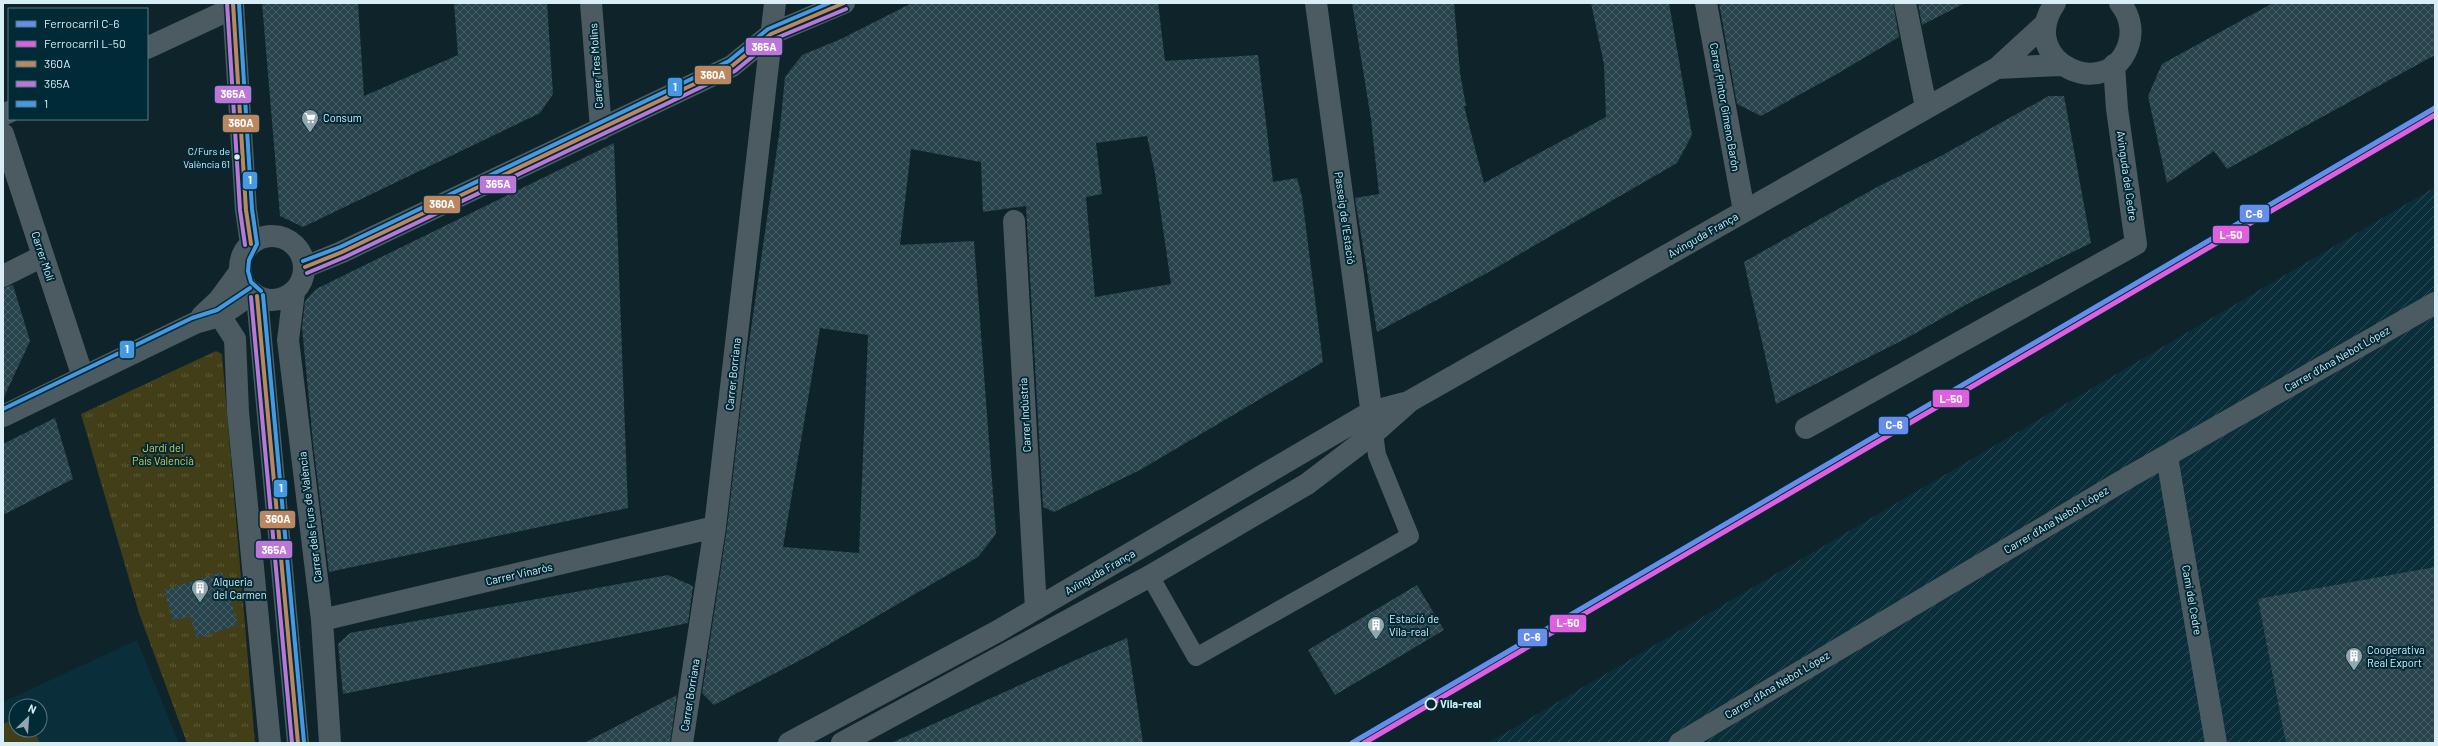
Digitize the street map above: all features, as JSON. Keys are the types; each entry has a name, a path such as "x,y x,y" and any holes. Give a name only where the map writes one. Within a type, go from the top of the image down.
{"street":[{"name":"Carrer Tres Molins","path":"591,3 601,129"},
{"name":"Carrer Borriana","path":"682,743 715,527 775,3"},
{"path":"304,267 342,252 732,66 771,34 844,3"},
{"name":"Passeig de l'Estació","path":"1316,3 1373,423"},
{"name":"Carrer Pintor Gimeno Barón","path":"1706,3 1744,212"},
{"path":"1905,3 1926,106"},
{"path":"2055,3 2049,12 2045,24 2048,47 2053,57 2061,64 2082,74 2094,73 2114,65 2122,57 2130,37 2130,7"},
{"path":"148,48 233,5 246,210 251,244"},
{"name":"Avinguda França","path":"789,743 1373,423 1744,212 1926,106 1997,68 2045,24"},
{"name":"Avinguda França","path":"1997,68 2061,64"},
{"name":"Avinguda del Cedre","path":"1806,428 2136,244 2117,109 2114,65"},
{"name":"Avinguda del Cedre","path":"2094,73 2117,109"},
{"name":"Carrer Molí","path":"3,134 83,377"},
{"name":"Carrer Indústria","path":"1014,221 1036,609"},
{"path":"3,416 195,323 220,316 270,295 304,276 303,257 297,248 281,237 260,239 251,244 245,251 241,270 219,300 195,323"},
{"path":"3,276 43,256"},
{"path":"241,270 247,286 270,295"},
{"path":"270,295 263,359 298,743"},
{"name":"Carrer dels Furs de València","path":"270,295 288,340 322,620 330,743"},
{"name":"Carrer d'Ana Nebot López","path":"1680,743 2129,477 2167,457 2435,303"},
{"path":"220,316 235,339 238,412 270,743"},
{"path":"238,412 263,359"},
{"name":"Avinguda França","path":"842,743 1150,576 1307,484 1373,423"},
{"name":"Camí del Cedre","path":"2167,457 2216,743"},
{"name":"Carrer Vinaròs","path":"322,620 715,527"}],"lane":[{"path":"1150,576 1196,657 1410,536 1376,455 1373,423"}],"shaded area":[{"path":"2435,187 2435,743 1488,743"},
{"path":"137,640 179,743 3,743 3,702 8,700 8,738 48,738 48,698 12,698"}],"green space":[{"name":"Jardí del País Valencià","path":"216,351 222,354 255,743 187,743 139,613 81,414"},
{"path":"8,722 8,738 38,738 40,743 3,743 3,724"}],"building":[{"path":"262,3 358,3 364,96 458,55 454,3 547,3 553,94 540,113 303,227 280,216"},
{"path":"912,3 1158,3 1165,61 1258,55 1273,182 1297,178 1302,197 1323,362 1140,470 1054,512 1043,507 1026,206 983,212 981,162 911,149 900,245 974,241 996,534 978,557 816,652 714,705 702,693 727,528 746,364 780,128 785,77 802,55 841,39","holes":["1147,136 1155,173 1171,284 1095,297 1086,197 1102,194 1096,143","820,328 868,335 859,553 783,547"]},
{"path":"1352,3 1454,3 1460,73 1466,106 1464,106 1484,183 1606,117 1604,64 1591,3 1669,3 1692,135 1677,163 1487,273 1377,332 1355,198 1379,194 1371,119"},
{"path":"1719,3 1893,3 1899,37 1837,74 1761,116 1737,104"},
{"path":"1918,3 1965,3 1922,25"},
{"path":"2273,3 2435,3 2435,55 2227,169 2214,151 2167,183 2148,96 2162,64"},
{"path":"2049,96 2064,96 2091,243 1969,303 1905,339 1776,404 1744,262 1879,186 1939,157"},
{"path":"614,143 628,508 329,572 313,443 302,327 305,301 316,289"},
{"path":"13,285 30,341 3,399 3,288"},
{"path":"55,418 73,479 3,515 3,444"},
{"name":"Cooperativa Real Export","path":"2435,567 2435,743 2286,743 2258,599"},
{"name":"Alqueria del Carmen","path":"222,572 238,625 197,638 190,616 173,621 164,590"},
{"path":"668,575 693,586 688,623 343,694 338,644 350,633"},
{"name":"Estació de Vila-real","path":"1417,585 1444,630 1335,695 1308,650"},
{"path":"1127,638 1143,743 891,743 1089,654"},
{"path":"677,695 670,743 584,743"}],"rail line":[{"name":"C-6","path":"1352,743 2435,108"},
{"name":"L-50","path":"1364,743 2435,115"}],"transit line":[{"name":"365A","path":"227,3 240,210 245,245"},
{"name":"360A","path":"233,3 246,210 251,244"},
{"name":"1","path":"239,3 252,209 257,244 249,260 248,271 251,282 261,291"},
{"name":"1","path":"303,261 340,247 729,61 768,29 829,3"},
{"name":"360A","path":"305,267 342,252 732,66 771,34 844,3"},
{"name":"365A","path":"307,273 345,257 735,71 774,39 846,9"},
{"name":"1","path":"3,409 192,318 217,310 250,288"},
{"name":"1","path":"263,295 304,742"},
{"name":"360A","path":"257,296 298,743"},
{"name":"365A","path":"251,297 292,743"}],"place":[{"name":"Consum","path":"310,133"},
{"name":"C/Furs de València 61","path":"237,157"},
{"name":"Alqueria del Carmen","path":"200,603"},
{"name":"Estació de Vila-real","path":"1376,640"},
{"name":"Cooperativa Real Export","path":"2354,671"},
{"name":"Vila-real","path":"1431,704"}]}
